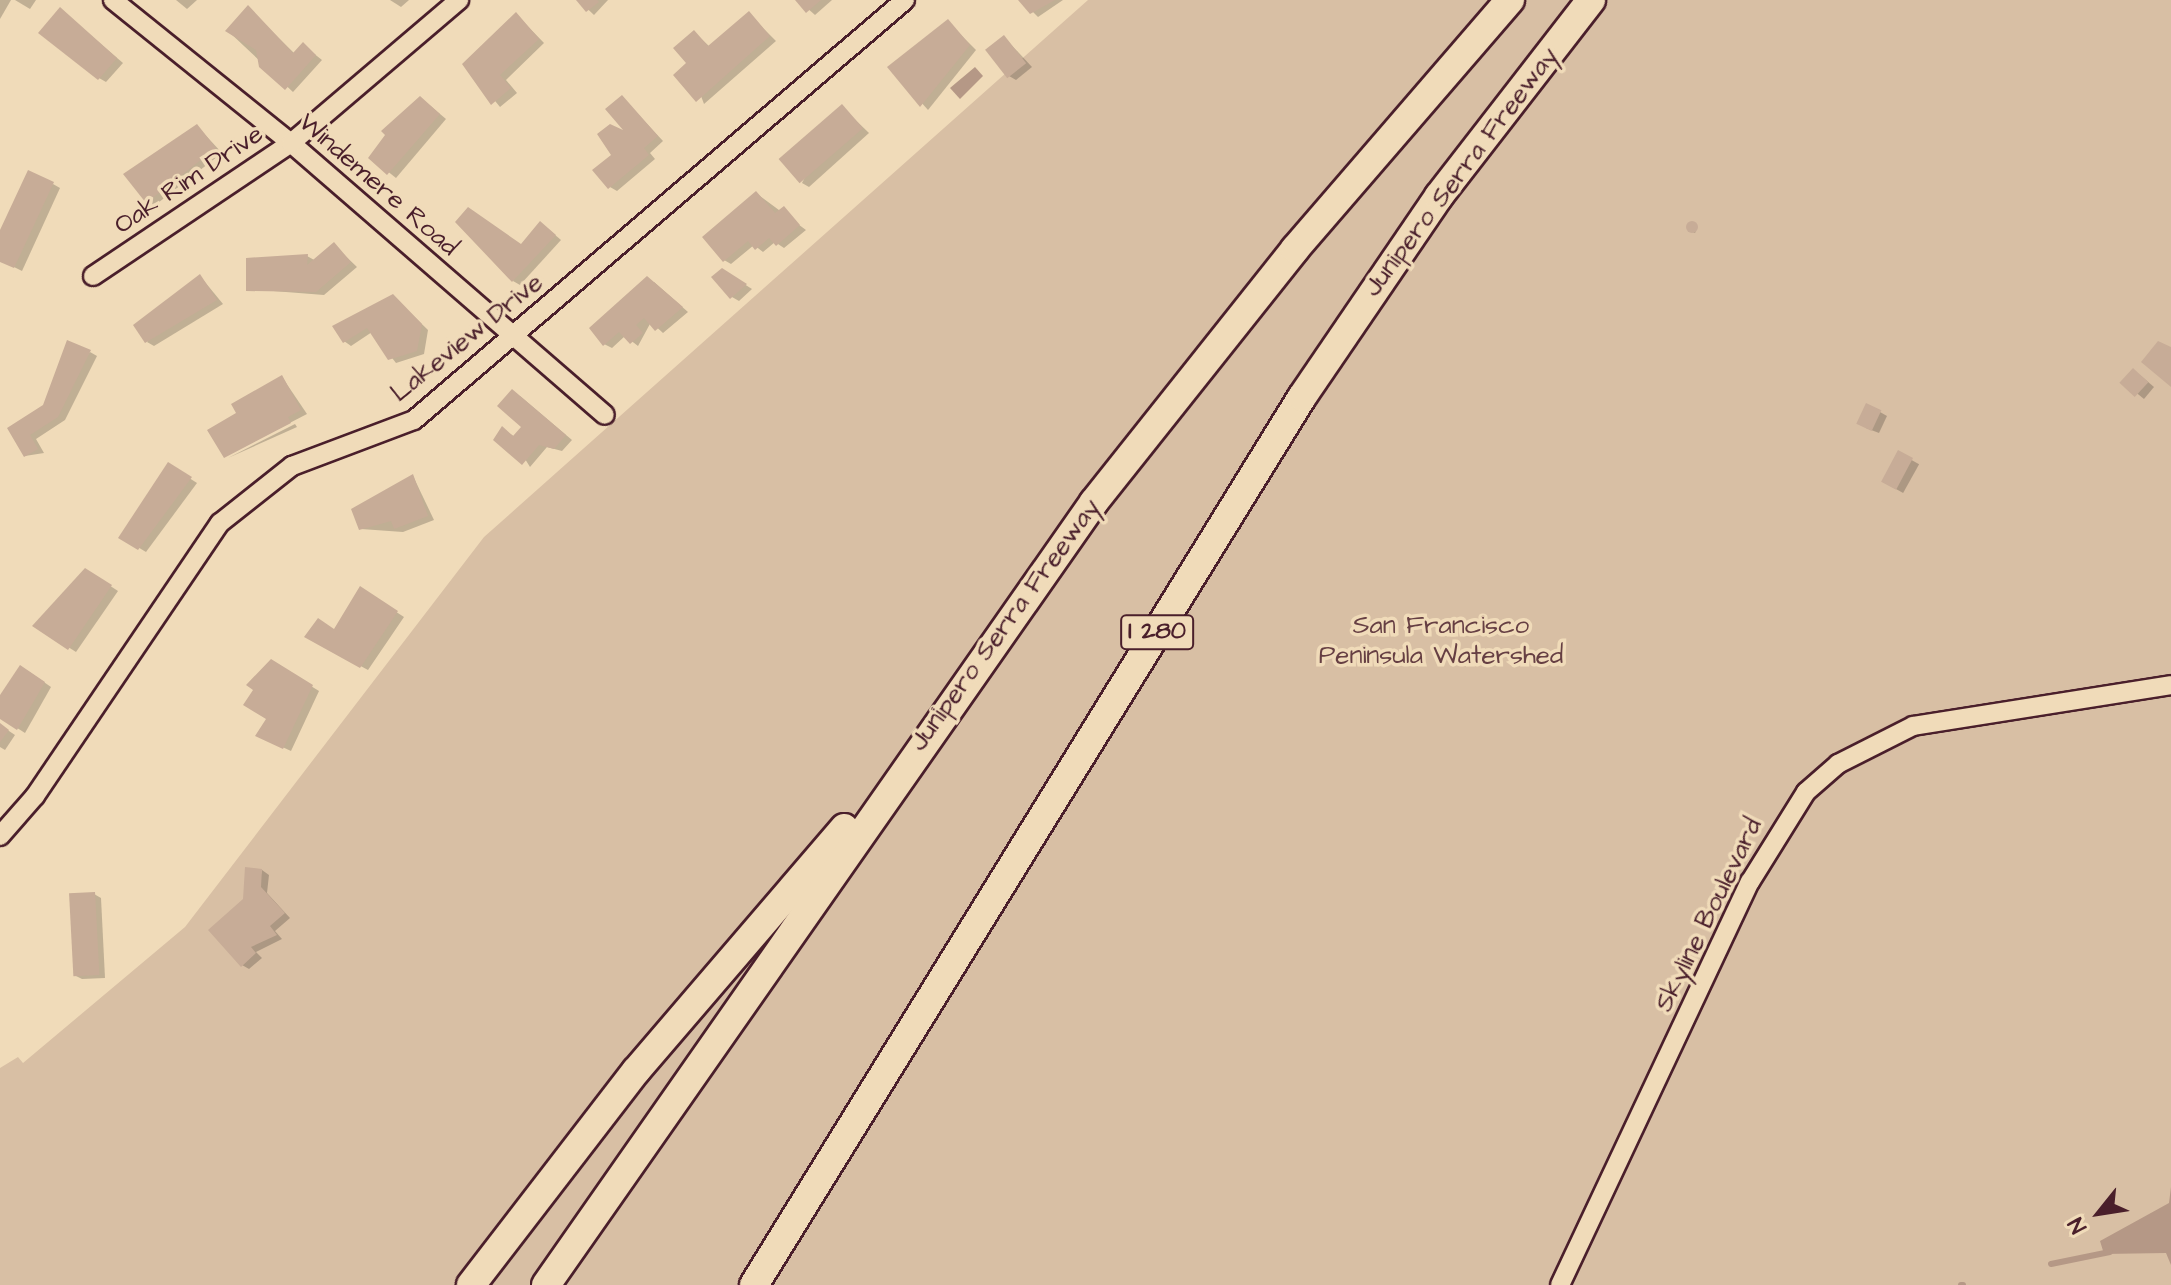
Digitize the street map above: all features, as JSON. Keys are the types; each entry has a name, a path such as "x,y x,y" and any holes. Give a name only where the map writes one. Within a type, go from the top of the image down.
{"highway":[{"name":"Junipero Serra Freeway","path":"546,1285 905,763 1211,352 1510,0"},
{"name":"Junipero Serra Freeway","path":"754,1285 1309,385 1455,174 1591,0"},
{"path":"471,1285 646,1059 905,763"}],"street":[{"name":"Windemere Road","path":"113,0 291,143 605,415"},
{"name":"Oak Rim Drive","path":"93,276 291,143 459,0"},
{"name":"Lakeview Drive","path":"0,836 35,796 220,523 292,466 414,420 905,0"},
{"name":"Skyline Boulevard","path":"1560,1285 1750,882 1806,792 1838,764 1913,726 2171,685"}],"green space":[{"name":"San Francisco Peninsula Watershed","path":"1088,0 2171,0 2171,1285 0,1285 0,1068 18,1057 23,1063 185,927 484,537"}],"shaded area":[{"path":"975,67 983,76 960,99 950,88"},
{"path":"2171,1187 2171,1265 2166,1253 2104,1254 2100,1241 2169,1203"}],"building":[{"path":"576,0 597,0 599,2 586,12"},
{"path":"795,0 821,0 806,13"},
{"path":"1018,0 1055,0 1030,14"},
{"path":"248,5 293,53 303,42 316,55 285,90 259,67 256,50 225,31"},
{"path":"60,7 117,58 98,80 38,33"},
{"path":"749,11 770,36 696,102 673,75 686,63 673,48 694,30 708,46"},
{"path":"516,12 539,39 500,75 511,88 491,105 462,64"},
{"path":"948,19 970,45 920,107 887,67"},
{"path":"1004,35 1026,63 1007,78 985,50"},
{"path":"622,95 658,136 644,148 649,155 608,189 592,170 611,155 597,134 610,124 623,130 605,109"},
{"path":"420,96 440,114 387,175 368,158 385,135 381,131"},
{"path":"842,104 863,128 800,183 779,159"},
{"path":"197,124 216,148 146,203 123,174"},
{"path":"28,170 54,182 14,268 0,262 0,230"},
{"path":"756,191 775,213 784,206 800,225 776,246 769,238 755,250 748,241 723,262 702,237"},
{"path":"468,207 521,244 540,221 556,235 512,282 455,222"},
{"path":"1692,221 1698,227 1692,233 1686,227"},
{"path":"334,242 351,262 316,292 246,291 246,258 308,254 307,265"},
{"path":"722,268 747,284 730,299 711,277"},
{"path":"200,274 217,300 145,343 133,325"},
{"path":"647,276 683,307 655,331 644,318 636,325 643,333 630,344 619,332 603,346 589,328"},
{"path":"393,294 422,324 417,351 388,360 367,328 343,343 332,326"},
{"path":"67,340 91,350 58,417 30,435 38,449 24,457 7,428 43,405"},
{"path":"2158,341 2171,347 2171,387 2141,362"},
{"path":"2133,368 2148,382 2135,397 2119,383"},
{"path":"282,375 301,410 288,417 291,423 224,458 207,430 236,413 231,404"},
{"path":"512,389 566,435 554,449 539,445 522,465 493,440 502,426 513,436 521,427 497,406"},
{"path":"1866,403 1881,410 1872,431 1856,424"},
{"path":"1898,450 1913,458 1896,490 1881,482"},
{"path":"168,462 192,477 138,550 118,538"},
{"path":"413,474 428,516 394,529 391,521 359,530 351,509"},
{"path":"85,568 112,585 68,650 32,626"},
{"path":"360,586 398,611 360,668 304,637 318,618 334,629"},
{"path":"271,659 313,685 283,749 255,736 266,719 243,705 253,690 246,685"},
{"path":"20,665 45,682 17,730 0,719 0,695"},
{"path":"0,723 9,730 0,742"},
{"path":"245,867 262,869 261,887 285,913 270,926 277,935 251,947 256,953 241,967 208,930 243,899"},
{"path":"95,892 99,975 73,976 69,893"}],"waterway":[{"path":"2051,1264 2110,1252"}]}
